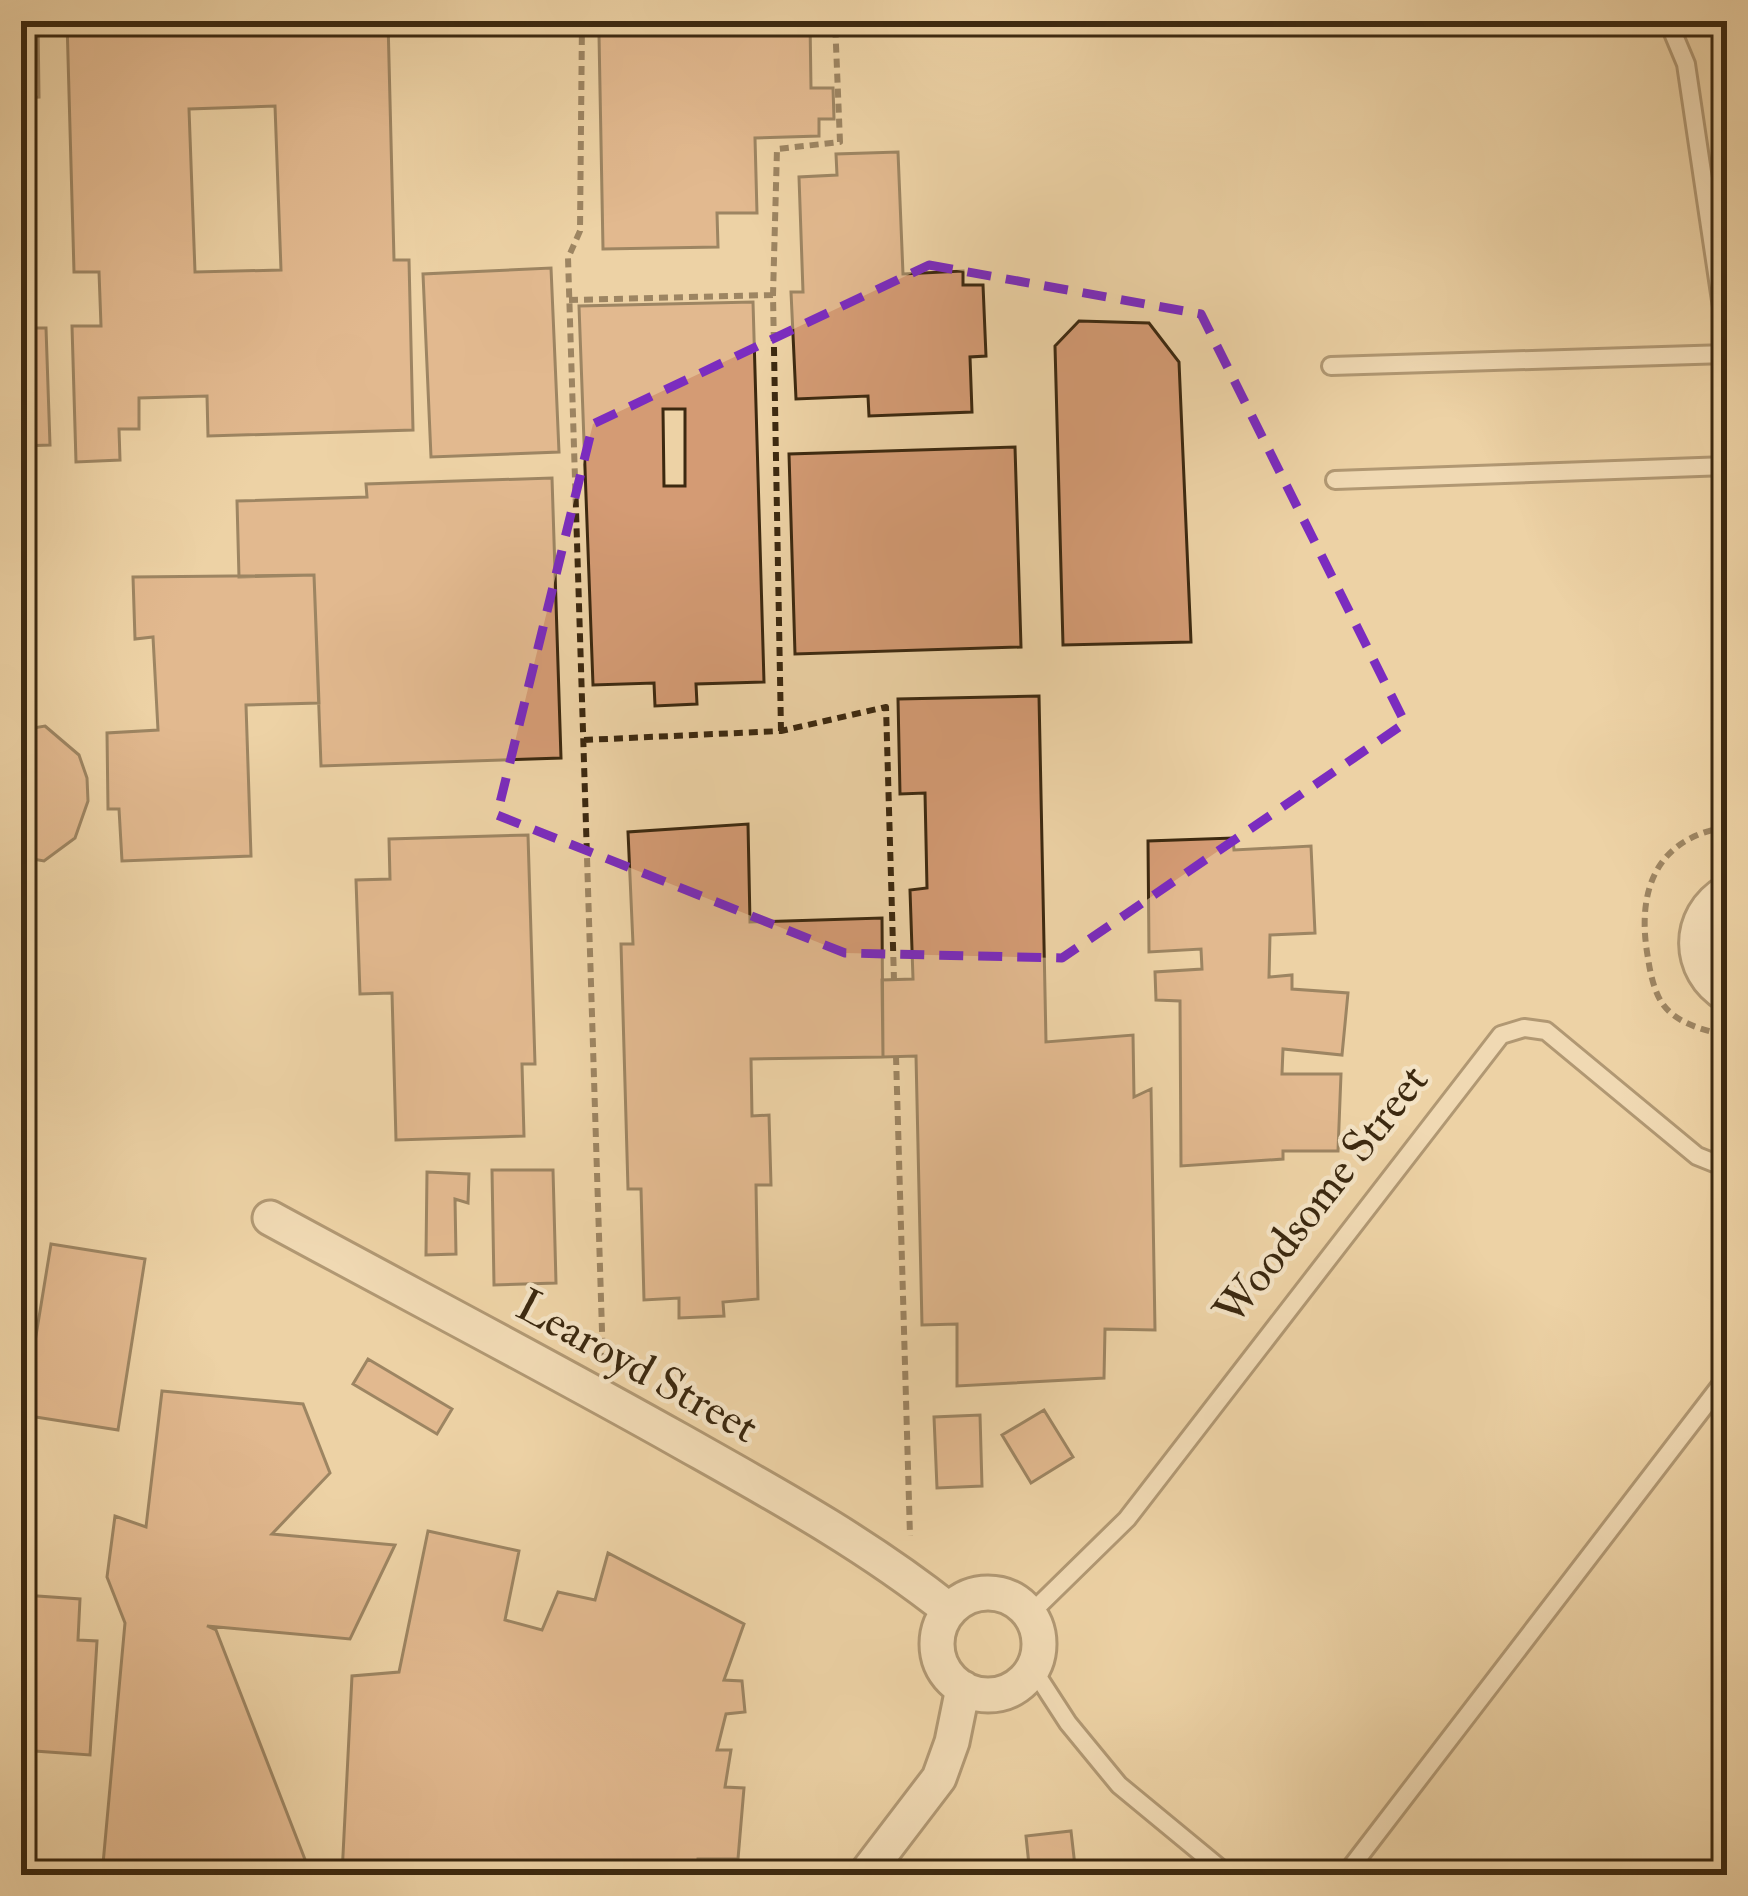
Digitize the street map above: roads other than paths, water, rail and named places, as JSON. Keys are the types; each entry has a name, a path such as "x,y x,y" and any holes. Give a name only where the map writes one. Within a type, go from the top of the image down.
{"street":[{"path":"1727,892 1706,909 1695,944 1707,980 1727,995"},
{"name":"Learoyd Street","path":"270,1218 482,1329 778,1494 865,1547 949,1610"},
{"path":"991,1593 1019,1603 1030,1614 1040,1641 1033,1669 1023,1682 994,1695 963,1688 950,1679 938,1652 938,1636 949,1610 962,1600 991,1593"},
{"path":"865,1875 939,1778 963,1688"}],"lane":[{"path":"1668,21 1686,64 1727,341"},
{"path":"1331,366 1727,354"},
{"path":"1334,480 1727,466"},
{"name":"Woodsome Street","path":"1030,1614 1127,1519 1501,1035 1524,1028 1546,1031 1697,1156 1727,1168"},
{"path":"1345,1875 1727,1377"},
{"path":"1033,1669 1068,1724 1119,1785 1228,1875"}]}
